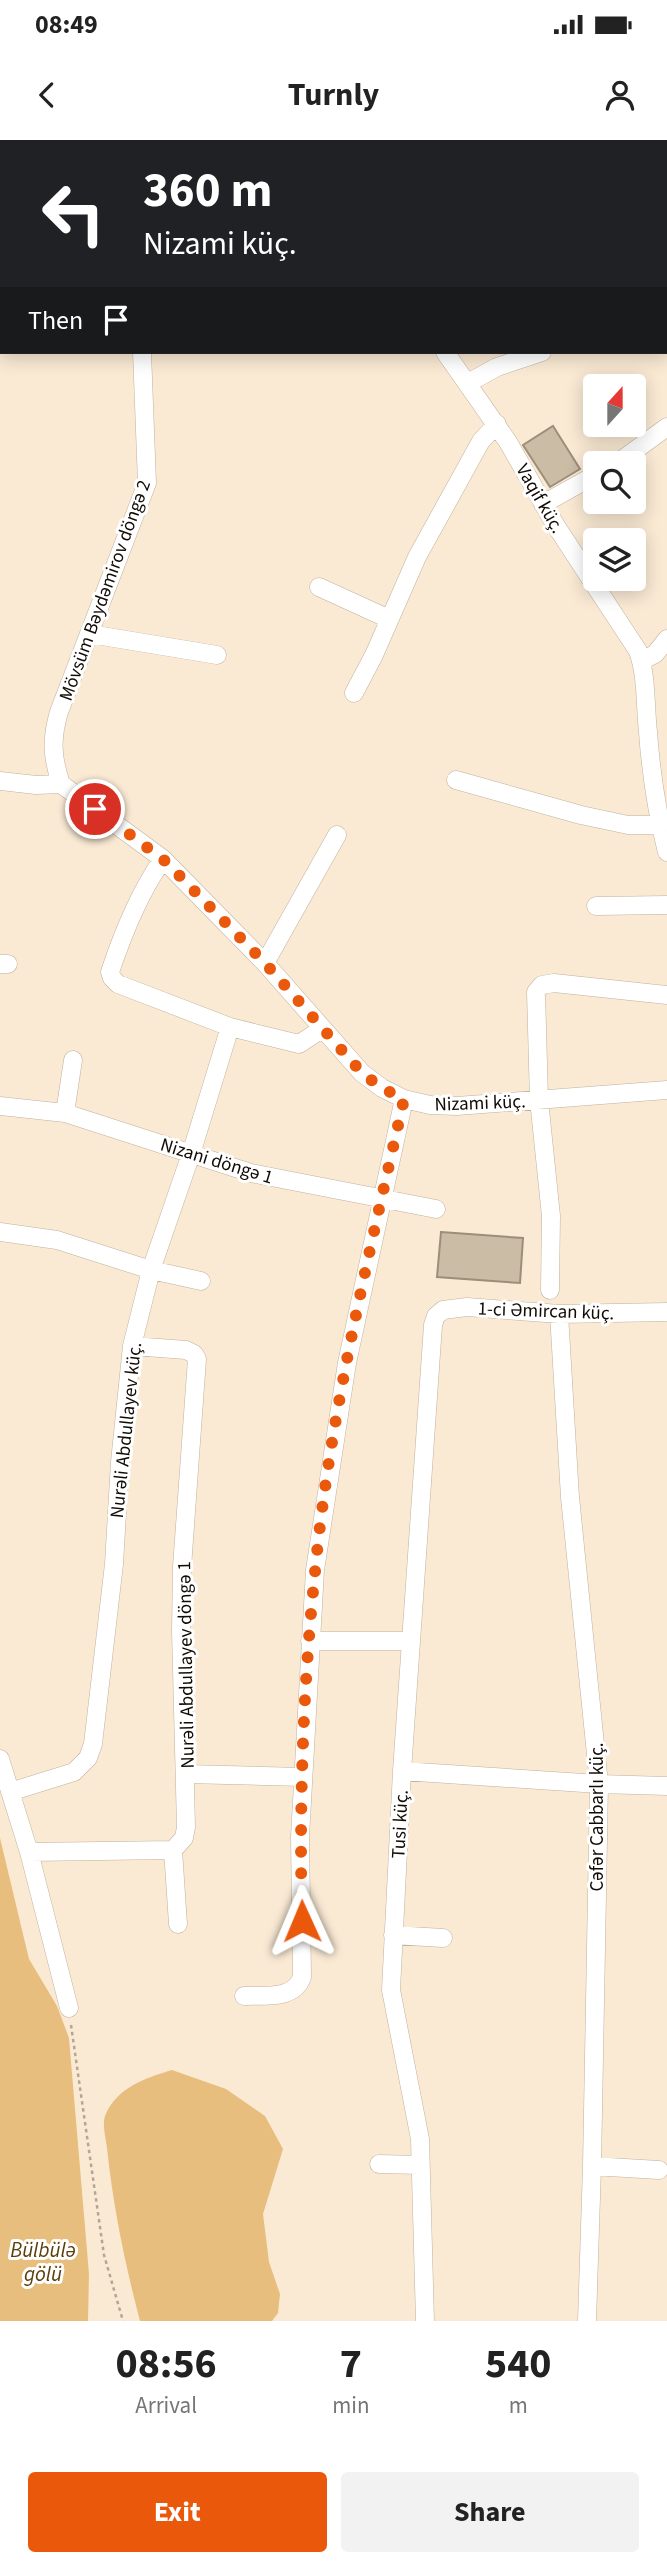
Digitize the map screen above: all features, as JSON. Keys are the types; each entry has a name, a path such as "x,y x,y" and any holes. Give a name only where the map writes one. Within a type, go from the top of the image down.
{"street":[{"name":"Mövsüm Bəydəmirov döngə 2","path":"61,784 52,752 54,729 125,534 147,484 142,354"},
{"name":"Vaqif küç.","path":"446,354 497,425 543,504 633,640 641,661 650,755 660,825 667,852"},
{"path":"468,383 498,366 536,354"},
{"path":"354,693 404,584 453,491 481,441 497,425"},
{"path":"634,451 667,427"},
{"path":"543,504 583,482"},
{"path":"319,587 389,619"},
{"path":"90,634 218,655"},
{"path":"641,661 655,654 667,639"},
{"path":"456,780 581,815 628,825 660,825"},
{"path":"0,781 36,785 61,784"},
{"name":"Nizami küç.","path":"61,784 163,859 265,963 362,1073 382,1088 404,1099 430,1105 457,1106 667,1090"},
{"path":"265,963 337,835"},
{"path":"163,859 148,879 134,911 110,972 112,978 118,984 229,1027 299,1044 322,1029"},
{"path":"596,906 667,905"},
{"path":"550,1290 551,1216 539,1100 536,992 542,985 554,983 667,995"},
{"name":"Nurəli Abdullayev küç.","path":"10,1792 74,1772 88,1758 93,1744 114,1564 121,1449 132,1346 151,1270 191,1154 229,1027"},
{"path":"65,1113 73,1060"},
{"path":"243,1996 290,1993 299,1987 302,1977 300,1837 315,1570 341,1396 404,1099"},
{"name":"Nizani döngə 1","path":"0,1106 65,1113 251,1173 436,1209"},
{"path":"0,1232 57,1240 151,1270 201,1281"},
{"name":"1-ci Əmircan küç.","path":"433,1325 436,1316 443,1310 467,1307 559,1314 667,1312"},
{"name":"Cəfər Cabbarlı küç.","path":"559,1314 570,1497 599,1784 587,2321"},
{"name":"Tusi küç.","path":"425,2321 425,2250 418,2124 391,1990 402,1771 433,1325"},
{"name":"Nurəli Abdullayev döngə 1","path":"132,1346 186,1350 197,1359 181,1618 186,1827 184,1838 173,1850"},
{"path":"310,1641 411,1641"},
{"path":"0,1759 29,1852 69,2008"},
{"path":"402,1771 667,1786"},
{"path":"186,1774 303,1777"},
{"path":"29,1852 173,1850 178,1924"},
{"path":"393,1935 443,1938"},
{"path":"379,2164 420,2165"},
{"path":"592,2166 659,2171"}],"path":[{"path":"69,2008 104,2255 123,2321"}],"water":[{"name":"Bülbülə gölü","path":"0,1838 29,1959 57,2006 69,2038 89,2274 88,2321 0,2321"},
{"path":"172,2070 226,2089 265,2116 283,2149 263,2214 269,2262 280,2294 278,2313 272,2321 140,2321 116,2213 104,2120 116,2098 132,2085"}],"building":[{"path":"553,426 580,469 550,487 523,445"},
{"path":"441,1232 523,1238 520,1283 437,1277"}],"route":[{"path":"95,809 163,859 265,963 362,1073 382,1088 404,1099 346,1363 315,1570 300,1837 302,1921"}]}
